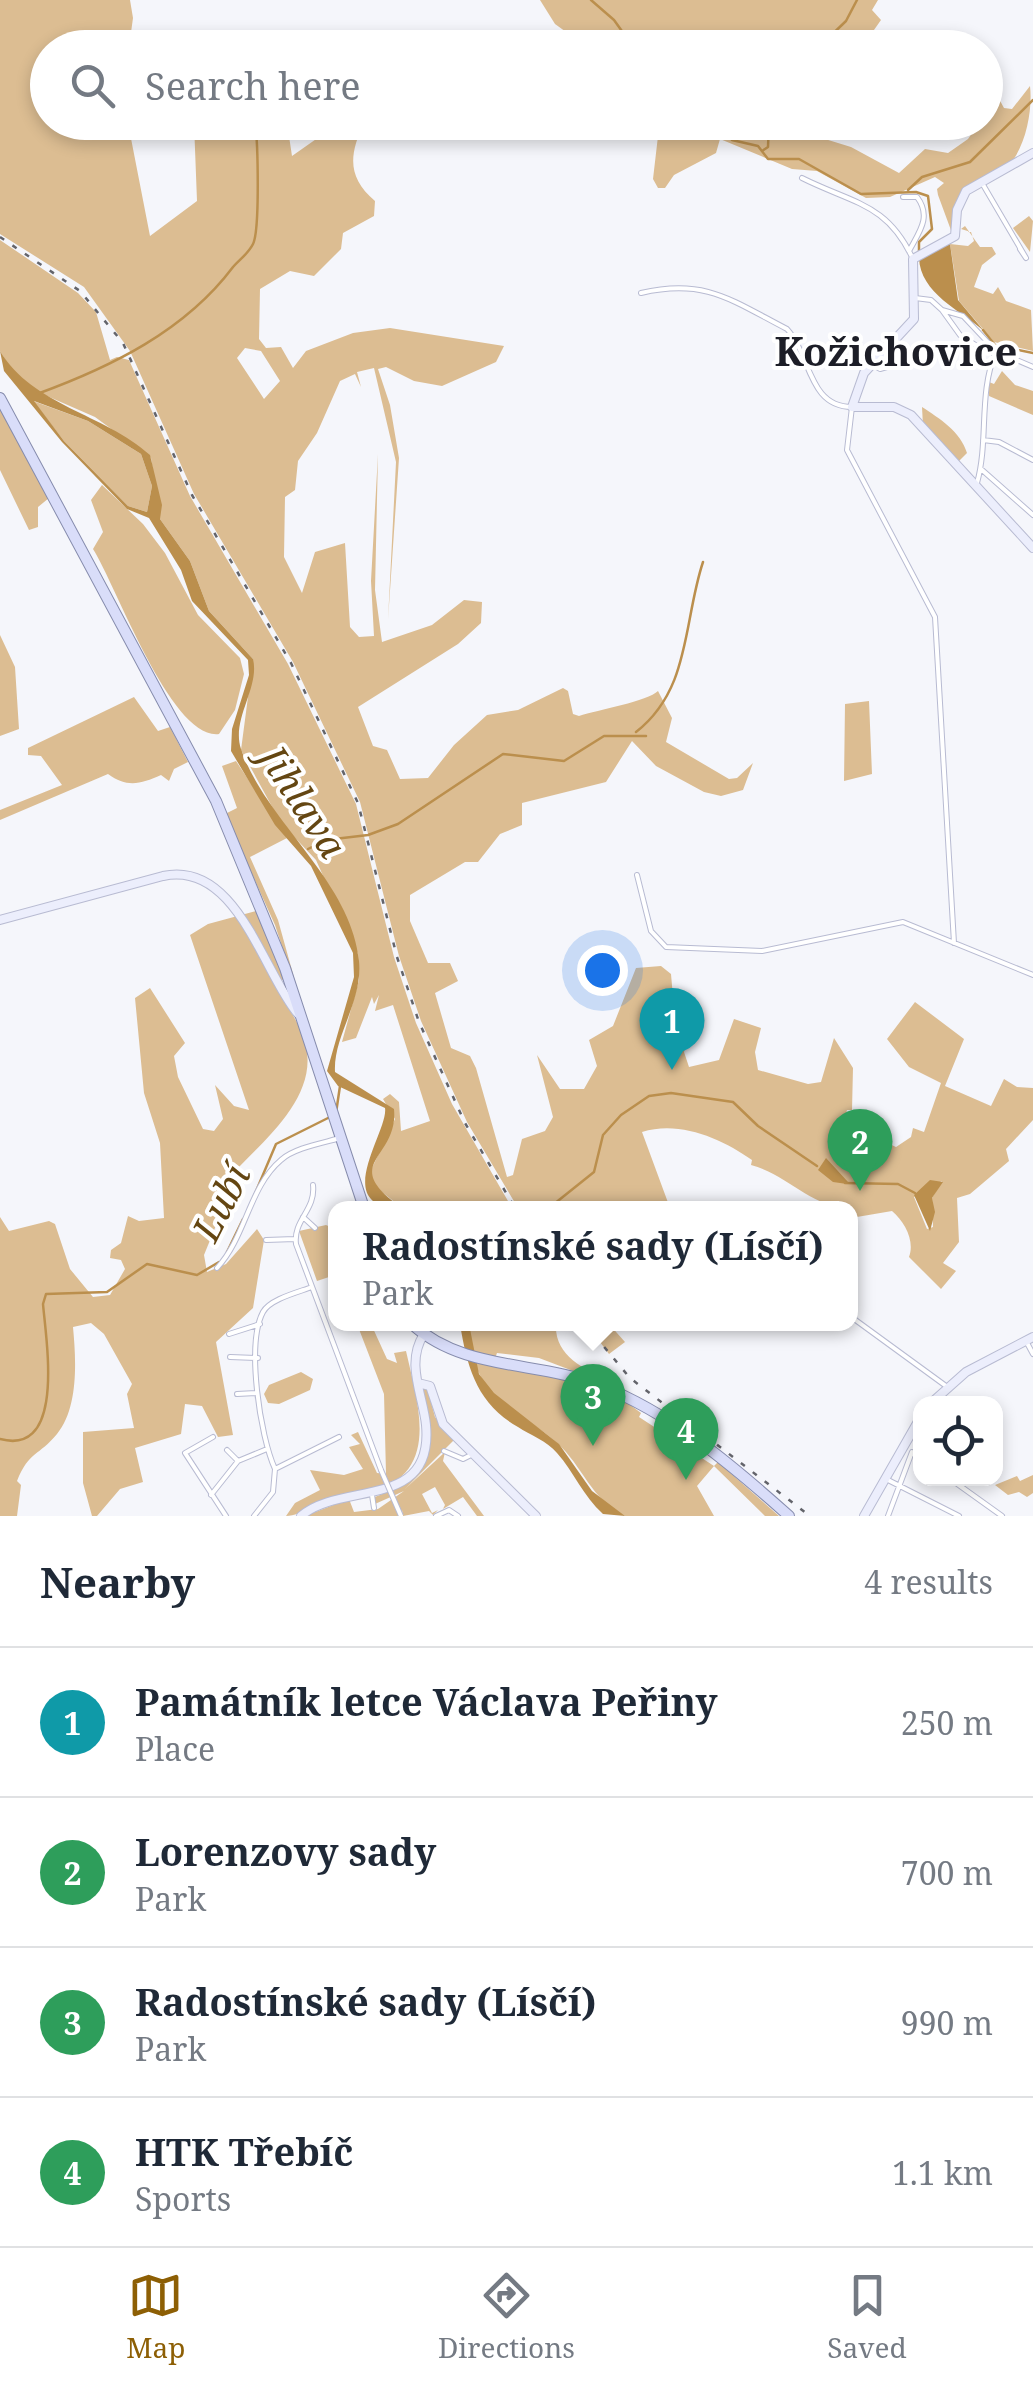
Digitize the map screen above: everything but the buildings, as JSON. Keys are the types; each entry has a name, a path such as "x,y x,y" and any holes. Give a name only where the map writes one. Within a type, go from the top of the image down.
{"main road":[{"path":"0,398 211,791 302,1016 362,1201"},
{"path":"418,1331 456,1352 559,1372 607,1388 656,1413 712,1452 788,1516"}],"street":[{"path":"911,255 955,236 957,210 964,194 1033,153"},
{"path":"802,178 874,208 897,226 911,255 914,319 898,342 871,364 860,381 846,450 935,617 954,943"},
{"path":"982,182 1020,249"},
{"path":"903,196 917,197 924,214 923,228 911,255"},
{"path":"641,293 674,285 706,288 788,329 797,339 821,394 851,411 902,408 1033,548"},
{"path":"915,298 932,300 963,338 980,348 990,343"},
{"path":"942,310 969,321 996,350 1033,367"},
{"path":"871,364 880,369 897,364 902,351 898,342"},
{"path":"975,489 981,468 983,407 996,350"},
{"path":"983,440 999,442 1033,460"},
{"path":"981,468 1033,514"},
{"path":"0,920 168,874 190,875 206,883 249,929 292,1007 302,1016"},
{"path":"637,875 637,890 654,938 673,949 762,951 889,922 909,924 1033,975"},
{"path":"217,1268 228,1256 266,1176 281,1160 341,1138"},
{"path":"312,1189 311,1207 302,1217 296,1239 297,1256 328,1330"},
{"path":"302,1217 315,1228"},
{"path":"266,1240 296,1239"},
{"path":"254,1516 273,1492 275,1469 256,1394 260,1324 267,1306 312,1287"},
{"path":"858,1322 946,1386"},
{"path":"229,1334 260,1324"},
{"path":"328,1331 401,1516"},
{"path":"301,1516 325,1502 372,1495 401,1483 420,1459 426,1429 415,1355 422,1336"},
{"path":"937,1396 946,1386 1030,1339 1033,1354"},
{"path":"230,1357 258,1358"},
{"path":"418,1384 430,1386 438,1418 531,1514"},
{"path":"237,1394 256,1394"},
{"path":"864,1516 913,1432"},
{"path":"213,1437 185,1453 226,1516"},
{"path":"275,1469 340,1437"},
{"path":"211,1495 238,1462 267,1449"},
{"path":"226,1450 238,1462"},
{"path":"444,1451 465,1460 471,1455"},
{"path":"888,1516 913,1453"},
{"path":"888,1480 959,1516"},
{"path":"961,1486 1002,1516"},
{"path":"372,1495 374,1508"},
{"path":"436,1516 450,1510 458,1516"},
{"path":"990,1516 994,1510"}],"shaded area":[{"path":"0,0 130,0 131,30 30,30 30,140 131,140 150,236 197,201 195,140 290,140 292,156 315,140 357,140 355,174 375,201 374,216 343,233 341,249 314,276 290,271 260,289 259,339 266,348 281,347 293,368 306,351 353,333 390,328 504,346 496,362 442,386 414,381 386,367 378,369 390,405 399,458 388,620 396,462 374,368 357,372 361,387 355,374 340,381 317,433 298,461 295,490 285,497 284,557 302,593 315,552 345,543 350,627 359,637 374,636 371,581 378,454 375,590 382,642 432,625 464,600 482,602 481,623 458,644 358,707 373,746 387,750 400,779 428,778 454,745 487,715 518,710 563,688 568,691 573,714 579,716 634,702 658,691 672,718 666,742 729,779 737,778 753,763 743,790 721,796 704,792 656,766 632,741 606,782 522,803 522,825 500,834 478,862 465,862 410,895 410,921 428,963 450,963 458,981 435,993 451,1048 470,1056 476,1068 507,1177 513,1175 522,1139 545,1131 553,1117 537,1055 560,1089 584,1089 597,1066 589,1040 613,1026 636,968 661,966 671,974 676,1031 682,1033 692,1021 684,1052 689,1067 719,1060 734,1019 761,1028 755,1052 758,1070 808,1084 821,1082 834,1038 853,1068 852,1110 847,1110 844,1123 866,1149 885,1142 896,1147 911,1137 913,1128 924,1132 941,1083 909,1067 887,1039 915,1002 964,1039 945,1086 991,1106 1004,1079 1017,1087 1033,1088 1033,1120 1006,1149 1009,1161 970,1194 957,1198 959,1242 943,1263 956,1271 941,1289 909,1257 908,1232 892,1211 858,1217 858,1201 820,1201 751,1165 752,1160 728,1145 686,1130 642,1132 667,1201 514,1201 467,1122 421,1021 399,956 360,802 293,662 194,494 130,351 84,287 0,234","holes":["245,348 261,351 280,381 264,399 237,358","942,1181 932,1198 933,1227 927,1229 914,1197"]},
{"path":"540,0 878,0 872,10 881,20 874,30 563,30"},
{"path":"1030,86 1030,108 1022,144 1009,165 997,175 963,188 954,208 952,233 937,189 944,183 935,177 890,197 866,198 817,171 792,169 722,140 828,140 851,147 899,173 925,149 948,153 967,140 1003,140 1003,106 1012,109"},
{"path":"658,140 720,140 716,153 674,175 665,188 658,188 653,179"},
{"path":"1029,216 1033,221 1030,252 1013,228"},
{"path":"972,236 980,247 992,247 996,254 982,265 974,287 993,294 998,287 1006,301 1031,310 1033,351 994,342 959,301 950,244 968,246 974,241"},
{"path":"0,240 78,293 96,312 110,360 129,360 190,496 288,664 356,804 394,957 416,1023 452,1104 508,1201 393,1201 372,1184 372,1168 395,1119 383,1099 390,1094 399,1102 401,1131 430,1121 393,1005 375,1011 379,995 374,1004 372,997 356,1038 342,1042 359,980 358,954 316,860 281,823 241,750 253,659 209,611 190,561 160,519 151,458 95,417 31,389 0,351"},
{"path":"950,244 958,300 984,331 943,300 921,270 919,258"},
{"path":"0,351 31,385 150,455 162,505 160,519 190,561 209,611 253,659 253,681 240,726 241,749 268,801 341,904 353,932 359,976 338,1045 335,1072 394,1109 388,1140 372,1170 374,1180 393,1201 375,1201 365,1183 385,1108 338,1086 327,1071 354,977 353,953 311,866 275,825 231,751 232,729 249,675 248,660 192,601 181,570 149,518 127,509 62,442 4,371","holes":["34,401 88,421 141,454 152,486 147,512 128,506 64,441"]},
{"path":"1002,371 1015,385 1033,391 1033,415 989,396 989,382 994,384"},
{"path":"33,401 88,421 141,454 152,486 147,512 128,506 64,441"},
{"path":"0,406 49,498 38,507 38,527 29,530 0,470"},
{"path":"922,407 960,438 967,453 959,461 923,426"},
{"path":"102,485 143,524 165,553 198,615 240,658 244,674 235,710 219,734 201,729 182,713 164,688 93,549 103,532 91,500"},
{"path":"0,635 15,667 19,729 0,736"},
{"path":"134,697 158,731 170,727 188,762 174,769 169,781 161,775 128,783 108,774 0,820 0,810 62,785 41,756 28,755 28,748"},
{"path":"869,701 872,774 844,781 845,704"},
{"path":"236,761 287,838 250,857 278,920 303,1010 275,925 225,814 237,808 222,766"},
{"path":"256,911 284,978 277,987 303,1036 307,1055 301,1092 279,1124 239,1167 247,1182 230,1191 204,1255 207,1272 226,1264 257,1229 264,1240 253,1308 216,1342 233,1435 218,1437 202,1406 185,1404 181,1434 135,1448 143,1482 120,1489 97,1516 92,1516 83,1483 83,1432 134,1428 127,1394 132,1384 104,1334 91,1323 73,1327 73,1397 64,1423 21,1471 17,1481 21,1485 17,1516 0,1516 0,1217 9,1231 49,1221 55,1224 70,1269 93,1297 110,1295 125,1269 121,1260 110,1258 111,1250 121,1243 128,1216 139,1221 164,1218 160,1143 144,1093 135,998 150,988 185,1043 174,1056 178,1077 203,1129 214,1131 223,1119 215,1085 234,1106 249,1110 190,935 208,924"},
{"path":"826,1158 847,1184 833,1182 818,1170"},
{"path":"930,1180 943,1182 932,1198 935,1212 930,1231 914,1195"},
{"path":"328,1226 328,1277 317,1281 299,1231"},
{"path":"360,1331 374,1331 387,1359 397,1363 394,1353 406,1351 419,1415 416,1455 406,1471 390,1484 362,1494 328,1498 286,1516 295,1503 320,1490 310,1470 344,1475 363,1469 349,1447 360,1444 351,1435 358,1432 377,1473 386,1474 384,1394"},
{"path":"461,1331 470,1331 479,1374 494,1393 559,1444 592,1491 625,1516 603,1514 553,1449 493,1407 476,1383"},
{"path":"470,1331 557,1331 565,1352 580,1365 608,1378 610,1385 539,1358 497,1353 494,1361 544,1373 629,1404 641,1413 639,1417 714,1466 697,1486 714,1516 625,1516 613,1509 557,1443 488,1388 472,1351"},
{"path":"594,1331 615,1331 625,1342 609,1354"},
{"path":"301,1372 313,1379 310,1390 279,1404 268,1403 264,1394 269,1385"},
{"path":"427,1387 435,1417 454,1440 405,1489 445,1452 443,1461 484,1516 477,1516 463,1497 443,1509 445,1505 435,1487 422,1494 432,1513 438,1510 433,1515 429,1511 403,1516 402,1510 398,1516 305,1516 349,1499 354,1512 378,1509 404,1491 375,1504 375,1497 407,1479 415,1467 423,1440 422,1389"},
{"path":"718,1462 779,1516 765,1516 714,1466"},
{"path":"1033,1475 1033,1493 1027,1497 1019,1492 1008,1495 996,1486 1017,1476 1020,1481"}],"waterway":[{"path":"591,0 621,30"},
{"path":"837,30 857,0"},
{"path":"1003,130 1033,100"},
{"path":"37,394 119,359 169,328 214,290 249,251 257,222 256,140"},
{"path":"732,140 758,146 768,159 799,159 861,194 916,192 928,196 932,229 919,242 919,251"},
{"path":"762,151 768,147 768,140"},
{"path":"908,190 922,177 970,162 992,140"},
{"path":"983,330 995,345 1033,353"},
{"path":"636,732 654,715 676,675 703,562"},
{"name":"Jihlava","path":"308,849 326,840 368,835 398,824 503,754 564,761 604,736 646,736"},
{"name":"Lubí","path":"336,1113 340,1086"},
{"path":"558,1201 594,1172 603,1135 621,1115 649,1096 671,1093 733,1102 758,1126 817,1166"},
{"name":"Lubí","path":"251,1203 276,1144 330,1117"},
{"path":"845,1183 898,1184 915,1193"},
{"name":"Lubí","path":"227,1252 243,1219"},
{"name":"Lubí","path":"0,1439 21,1440 35,1431 43,1414 48,1367 43,1304 46,1294 107,1292 147,1264 197,1275 219,1262"}],"railway":[{"path":"0,237 80,291 123,343 192,495 291,663 358,803 397,957 419,1022 465,1123 511,1201"},
{"path":"591,1331 630,1378 810,1516"}],"place":[{"name":"Památník letce Václava Peřiny","path":"672,1070"},
{"name":"Lorenzovy sady","path":"860,1191"},
{"name":"Radostínské sady (Lísčí)","path":"593,1446"},
{"name":"HTK Třebíč","path":"686,1480"}],"district":[{"name":"Kožichovice","path":"896,350"}]}
